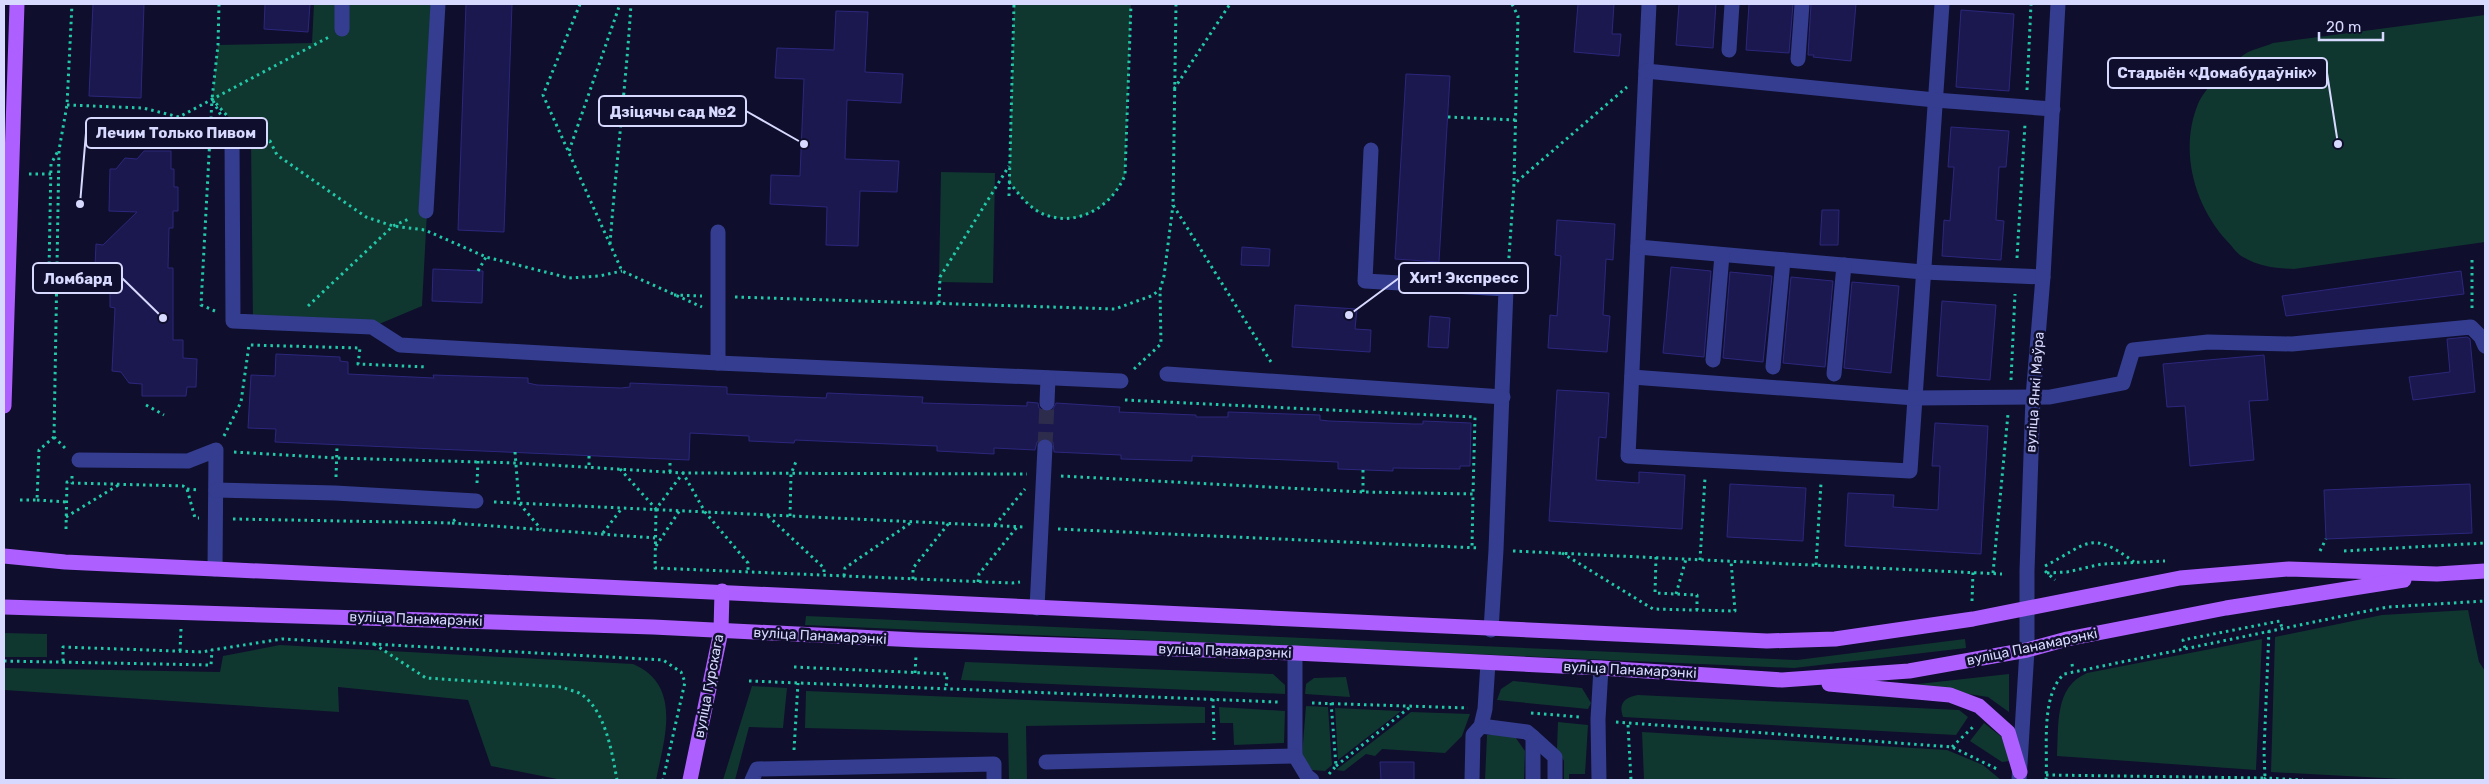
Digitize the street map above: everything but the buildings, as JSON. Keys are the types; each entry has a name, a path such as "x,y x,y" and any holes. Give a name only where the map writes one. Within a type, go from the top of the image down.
{"main road":[{"path":"4,406 17,4"},
{"name":"вуліца Панамарэнкі","path":"4,556 65,562 722,591 1491,630 1801,642 1973,619 2180,578 2288,569 2437,574 2485,571"},
{"name":"вуліца Панамарэнкі","path":"4,606 1295,653 1601,668 1782,680 1909,671 2027,650 2067,639 2226,608 2437,574"},
{"name":"вуліца Гурскага","path":"690,780 721,631 722,591"},
{"path":"1782,680 1950,695 1979,706 2008,732 2019,776"}],"street":[{"path":"342,4 342,29"},
{"path":"426,210 438,4"},
{"path":"1649,4 1628,456 1822,468 1910,471 1942,4"},
{"path":"1729,50 1732,4"},
{"path":"1798,59 1802,4"},
{"name":"вуліца Янкі Маўра","path":"2019,776 2027,650 2033,397 2044,278 2058,4"},
{"path":"1646,70 1935,100 2053,109"},
{"path":"238,136 233,321 372,327 400,346 718,363 1121,380"},
{"path":"1371,150 1365,281 1506,289 1503,397 1491,630"},
{"path":"718,232 718,363"},
{"path":"1638,247 1923,272 2044,278"},
{"path":"1713,360 1722,254"},
{"path":"1773,367 1783,260"},
{"path":"1834,374 1844,265"},
{"path":"1632,377 1915,398 2050,397 2123,383 2133,350 2208,342 2292,344 2471,327 2481,336 2485,346"},
{"path":"1167,374 1503,397"},
{"path":"1047,403 1048,378"},
{"path":"1037,608 1041,528 1040,474 1045,448"},
{"path":"76,457 188,461 216,450 217,518 215,569"},
{"path":"216,490 335,493 476,501"},
{"path":"1295,653 1295,756 1309,779"},
{"path":"1472,780 1473,735 1482,726 1488,663"},
{"path":"1599,780 1598,719 1601,668"},
{"path":"1482,726 1527,732 1555,758 1555,780"},
{"path":"1532,780 1533,737"},
{"path":"1046,762 1295,756"},
{"path":"752,780 757,768 994,764 994,780"}],"path":[{"path":"37,500 39,450 54,437 59,150 67,104 72,4"},
{"path":"218,312 201,305 219,4"},
{"path":"580,4 542,94 622,271"},
{"path":"568,152 620,4"},
{"path":"610,244 618,135 625,96 631,4"},
{"path":"1009,196 1014,4"},
{"path":"1009,182 1036,210 1055,217 1080,216 1104,207 1120,188 1125,175 1131,4"},
{"path":"1121,380 1161,344 1160,290 1173,205 1173,90 1176,4"},
{"path":"1173,90 1230,4"},
{"path":"1506,289 1514,184 1516,120 1518,16 1512,4"},
{"path":"67,104 143,108 179,117 342,29"},
{"path":"1514,184 1646,70"},
{"path":"212,99 232,120"},
{"path":"212,99 238,136 251,141 270,141 277,155 366,217 393,226 424,230 486,257 569,278 599,276 622,271 718,315"},
{"path":"1448,117 1516,120"},
{"path":"56,270 49,270 51,164 59,150"},
{"path":"939,303 940,277 1009,165"},
{"path":"1173,205 1282,381"},
{"path":"269,346 289,324 393,226 426,210"},
{"path":"478,271 486,257"},
{"path":"2471,327 2472,260"},
{"path":"674,295 1115,309 1152,296 1160,290"},
{"path":"216,450 241,402 249,345 248,337"},
{"path":"249,345 360,348 358,364 428,367"},
{"path":"1117,399 1475,417 1472,548"},
{"path":"146,405 164,415"},
{"path":"54,437 76,457"},
{"path":"336,458 337,447"},
{"path":"241,452 336,458 517,462 683,473 1040,474 1363,492 1473,494"},
{"path":"516,452 520,503 542,530"},
{"path":"589,456 589,467"},
{"path":"790,516 791,474 797,459"},
{"path":"670,460 670,472"},
{"path":"1700,560 1706,460"},
{"path":"1816,565 1822,468"},
{"path":"620,469 656,509"},
{"path":"1363,470 1363,492"},
{"path":"72,473 72,482"},
{"path":"683,473 656,509 655,568 1012,584"},
{"path":"683,473 705,512 748,564 748,573"},
{"path":"995,526 1040,474"},
{"path":"66,529 67,482 72,482 183,486 187,489 195,518 451,523 655,538"},
{"path":"66,517 121,484"},
{"path":"20,500 66,502"},
{"path":"451,523 476,501 2002,574"},
{"path":"602,533 622,508"},
{"path":"655,547 680,510"},
{"path":"767,515 824,568 824,576"},
{"path":"844,576 845,568 912,522"},
{"path":"913,579 913,568 949,523"},
{"path":"978,582 979,574 1017,527"},
{"path":"2320,552 2326,540"},
{"path":"2042,567 2080,546 2095,541 2115,548 2134,562"},
{"path":"2465,544 2485,543"},
{"path":"1562,553 1652,608 1735,611 1731,561"},
{"path":"1656,557 1655,593 1697,595 1696,610"},
{"path":"1676,594 1686,559"},
{"path":"2047,574 2067,572 2102,564"},
{"path":"1972,606 1973,572"},
{"path":"2046,780 2050,697 2057,680 2064,674 2074,670 2388,607 2485,601"},
{"path":"2185,648 2183,640 2216,632 2280,621 2282,628"},
{"path":"2265,779 2264,751 2269,630"},
{"path":"63,661 63,647 202,652 282,639 651,658 670,663 681,672 685,687 663,780"},
{"path":"374,644 426,678 562,687 581,694 597,711 612,755 616,780"},
{"path":"4,660 211,665 212,650"},
{"path":"2072,664 2074,670"},
{"path":"794,666 947,674 946,690"},
{"path":"749,680 946,690 1296,703 1331,702 1485,709"},
{"path":"793,768 798,683"},
{"path":"1331,702 1336,766"},
{"path":"1324,780 1336,766 1410,707"},
{"path":"1523,712 1598,719 1628,724 1952,747 2000,770"},
{"path":"1952,747 1980,721"},
{"path":"1628,724 1631,780"},
{"path":"2046,775 2303,780"}],"green space":[{"path":"314,4 438,4 422,306 372,327 253,322 251,141 212,99 218,45 312,43"},
{"path":"1014,4 1131,4 1125,175 1111,197 1092,212 1080,217 1056,218 1038,212 1024,200 1009,182"},
{"path":"2485,15 2485,242 2294,269 2262,265 2241,256 2237,252 2216,227 2206,211 2198,194 2190,158 2192,122 2198,104 2206,90 2225,70 2248,52 2273,43"},
{"path":"941,172 995,173 993,283 939,282"},
{"path":"2468,610 2479,662 2485,671 2485,780 2421,780 2271,772 2275,637 2382,615"},
{"path":"806,616 1797,660 1965,639 1966,648 1794,668 805,625"},
{"path":"4,633 47,634 47,657 4,657"},
{"path":"2262,639 2256,770 2057,756 2060,708 2064,697 2076,679 2087,673"},
{"path":"280,645 633,664 649,673 659,685 664,699 665,731 656,780 562,780 491,766 468,700 338,687 339,712 4,690 4,668 220,672 223,656"},
{"path":"965,662 1273,674 1285,685 1285,694 961,680"},
{"path":"2009,674 2009,712 1988,697 1909,685"},
{"path":"1346,677 1350,697 1305,694 1306,684 1314,678"},
{"path":"1513,681 1582,688 1591,703 1588,709 1497,700 1501,689"},
{"path":"752,686 787,688 783,728 749,727 735,780 723,780"},
{"path":"806,691 1205,707 1205,723 1026,726 1027,780 1009,780 1008,733 805,728"},
{"path":"1638,695 1959,710 1968,717 1956,735 1623,717 1622,704 1629,697"},
{"path":"1306,706 1328,707 1332,765 1325,771 1312,770 1302,755"},
{"path":"1219,707 1285,711 1284,743 1234,745 1233,723 1220,723"},
{"path":"1335,708 1400,711 1401,711 1338,760"},
{"path":"1411,712 1470,714 1462,736 1445,753 1382,749 1375,756 1366,754 1344,771 1336,770"},
{"path":"1558,722 1588,725 1585,774 1569,774 1569,780 1564,780 1564,761 1557,749"},
{"path":"1984,723 2008,742 2010,761 2002,762 1970,741"},
{"path":"1642,732 1947,750 1983,765 2001,780 1644,780"},
{"path":"1513,734 1525,751 1524,780 1485,780 1487,735"}],"tunnel":[{"path":"1045,447 1047,403"}],"place":[{"name":"Дзіцячы сад №2","path":"804,144"},
{"name":"Стадыён «Домабудаўнік»","path":"2338,144"},
{"name":"Лечим Только Пивом","path":"80,204"},
{"name":"Хит! Экспресс","path":"1349,315"},
{"name":"Ломбард","path":"163,318"}]}
